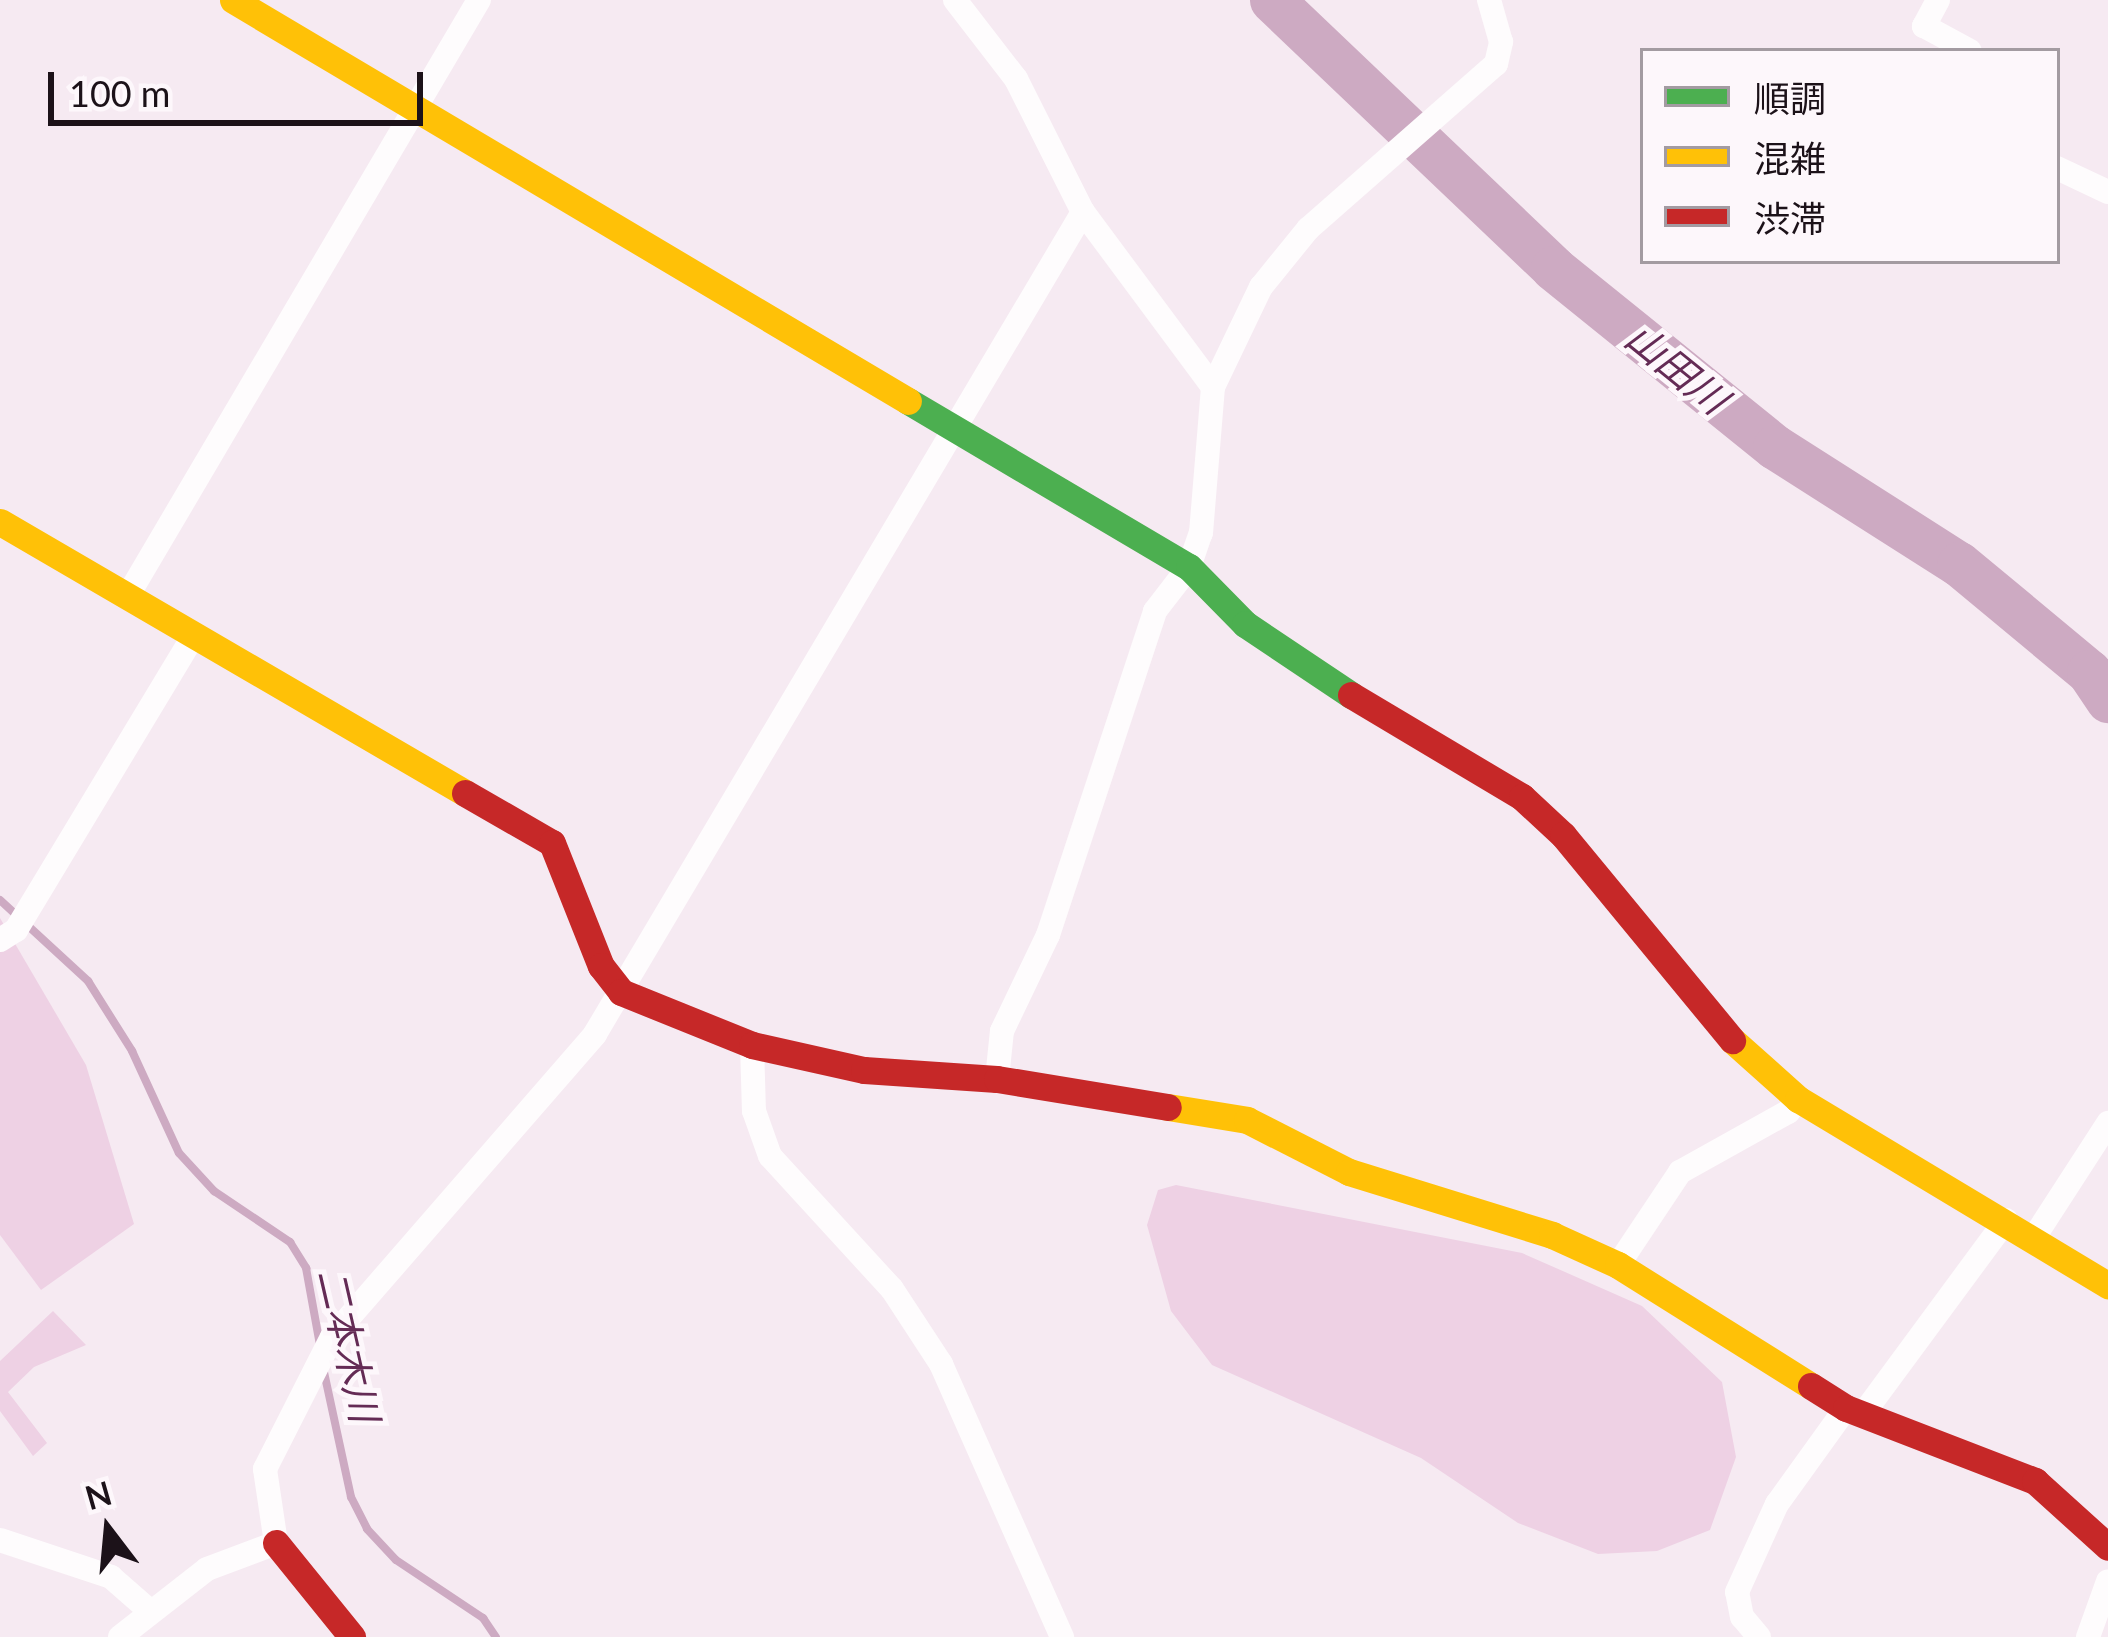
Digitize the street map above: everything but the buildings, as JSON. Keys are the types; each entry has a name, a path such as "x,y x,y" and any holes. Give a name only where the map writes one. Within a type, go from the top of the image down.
{"street":[{"path":"233,0 1189,567 1245,624 1442,756 1522,797 1563,835 1746,1057 1798,1099 2035,1237 2108,1285"},
{"path":"127,597 478,0"},
{"path":"955,0 1016,79 1083,212 1213,387"},
{"path":"998,1078 1002,1031 1048,935 1155,611 1189,567 1202,533 1213,387 1284,258 1496,64 1501,42 1489,0"},
{"path":"1938,0 1924,26 1964,48"},
{"path":"2060,169 2108,192"},
{"path":"377,1637 352,1636 276,1543 265,1469 315,1366 332,1337 595,1034 1083,212"},
{"path":"0,521 552,843 601,966 621,992 752,1045 864,1070 998,1078 1247,1120 1349,1172 1552,1235 1618,1265 1856,1409 2036,1480 2108,1547"},
{"path":"0,940 25,915 193,637"},
{"path":"752,1045 754,1111 770,1156 892,1289 940,1364 1062,1637"},
{"path":"1618,1265 1680,1172 1798,1099"},
{"path":"2035,1237 2108,1123"},
{"path":"1760,1637 1742,1617 1737,1592 1777,1504 2006,1220"},
{"path":"0,1540 111,1577 150,1611"},
{"path":"120,1637 207,1569 276,1543"},
{"path":"2088,1637 2108,1581"}],"shaded area":[{"path":"0,918 86,1065 134,1224 41,1290 0,1235"},
{"path":"1176,1185 1522,1253 1642,1306 1722,1382 1736,1457 1710,1530 1657,1551 1598,1554 1518,1523 1421,1458 1212,1365 1171,1311 1147,1225 1158,1190"},
{"path":"53,1311 86,1345 34,1367 8,1392 47,1443 33,1456 0,1411 0,1361"}],"waterway":[{"name":"山田川","path":"1272,0 1553,268 1775,447 1959,564 2089,672 2108,700"},
{"name":"二本木川","path":"0,900 88,981 132,1051 179,1153 214,1191 290,1242 306,1268 320,1345"},
{"name":"二本木川","path":"324,1372 351,1497 367,1529 396,1560 483,1618 496,1637"}],"traffic: fast":[{"path":"908,401 1189,567 1245,624 1351,695"}],"traffic: slow":[{"path":"233,0 908,401"},
{"path":"0,522 465,793"},
{"path":"1732,1040 1798,1099 2108,1285"},
{"path":"1168,1107 1247,1120 1349,1172 1552,1235 1618,1265 1811,1386"}],"traffic: jam":[{"path":"1351,695 1522,797 1563,835 1732,1040"},
{"path":"465,793 552,843 601,966 621,992 752,1045 864,1070 997,1079 1168,1107"},
{"path":"1811,1386 1846,1408 2035,1481 2108,1547"},
{"path":"276,1543 352,1637"}]}
